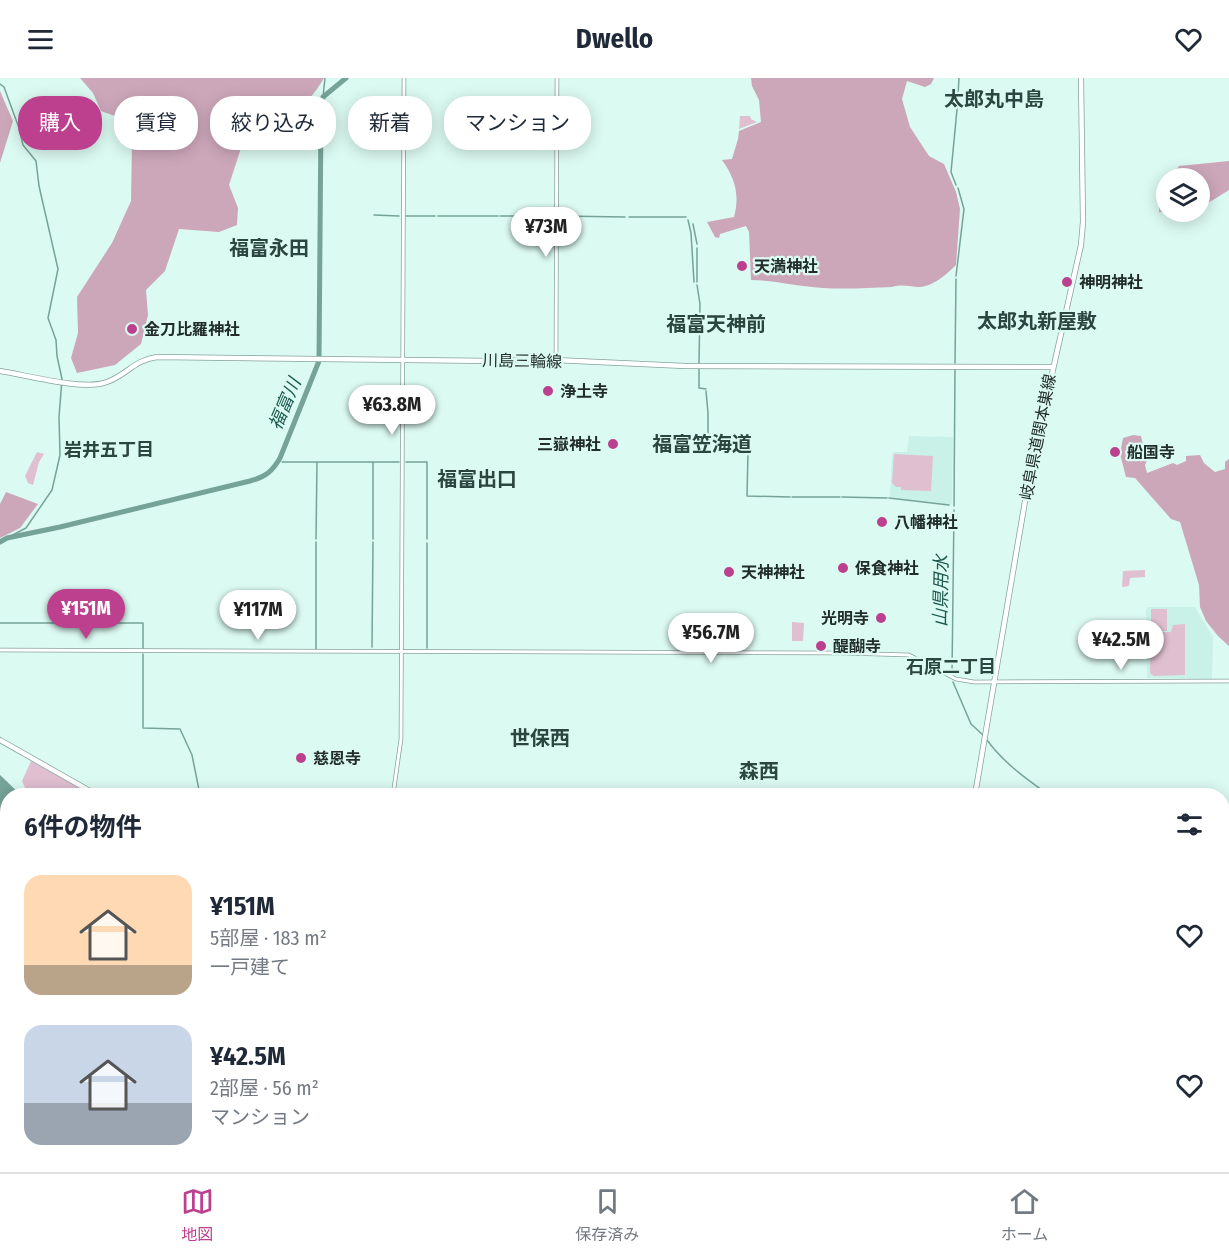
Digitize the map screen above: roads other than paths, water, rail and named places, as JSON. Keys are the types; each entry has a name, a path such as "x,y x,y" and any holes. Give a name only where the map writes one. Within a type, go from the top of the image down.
{"main road":[{"name":"岐阜県道関本巣線","path":"976,788 1030,472 1082,236 1081,78"},
{"name":"川島三輪線","path":"0,371 92,385 107,382 149,358 496,361 532,359 685,366 1052,367"},
{"path":"0,740 85,788"}],"street":[{"path":"394,788 402,739 404,78"},
{"path":"556,361 557,78"},
{"path":"0,650 842,652 905,655 956,679 994,682 1229,681"}],"waterway":[{"path":"323,96 325,78"},
{"name":"福富川","path":"0,542 7,538 250,481 264,476 274,467 280,458 319,361 321,113 323,97 346,78"},
{"name":"山県用水","path":"958,95 959,78"},
{"path":"0,84 4,87 23,145 36,161 39,186 58,269 48,318 56,340 62,379 59,417 60,455 52,490 26,528 7,538"},
{"name":"山県用水","path":"956,185 951,172 958,99"},
{"name":"山県用水","path":"956,276 964,209 958,188"},
{"name":"山県用水","path":"374,215 399,216"},
{"name":"山県用水","path":"406,216 435,216"},
{"name":"山県用水","path":"438,216 498,216"},
{"name":"山県用水","path":"500,216 554,216"},
{"name":"山県用水","path":"560,216 625,217"},
{"name":"山県用水","path":"629,217 686,217"},
{"name":"山県用水","path":"688,220 694,282"},
{"name":"山県用水","path":"693,224 697,244"},
{"path":"697,248 697,282"},
{"name":"山県用水","path":"955,363 956,279"},
{"name":"山県用水","path":"697,285 700,304 699,363"},
{"name":"山県用水","path":"699,366 699,388 706,389"},
{"name":"山県用水","path":"954,506 955,369"},
{"name":"山県用水","path":"706,391 708,449"},
{"name":"山県用水","path":"708,452 746,452"},
{"name":"山県用水","path":"748,452 747,496 790,497"},
{"path":"282,462 317,462 316,539"},
{"path":"317,462 373,462 373,539"},
{"path":"373,462 399,462"},
{"path":"406,462 427,462 427,539"},
{"name":"山県用水","path":"792,497 840,497"},
{"name":"山県用水","path":"842,497 887,498"},
{"name":"山県用水","path":"889,498 949,505"},
{"name":"山県用水","path":"952,674 954,510"},
{"path":"316,542 316,649"},
{"path":"372,647 373,542"},
{"path":"427,543 427,648"},
{"path":"0,623 143,623 143,648"},
{"path":"143,654 143,728 180,729 192,755 199,788"},
{"name":"山県用水","path":"953,682 971,724 983,735"},
{"name":"山県用水","path":"987,740 1008,763 1039,788"}],"place":[{"name":"天満神社","path":"742,266"},
{"name":"神明神社","path":"1067,282"},
{"name":"金刀比羅神社","path":"132,329"},
{"name":"浄土寺","path":"548,391"},
{"name":"三嶽神社","path":"613,444"},
{"name":"船国寺","path":"1115,452"},
{"name":"八幡神社","path":"882,522"},
{"name":"保食神社","path":"843,568"},
{"name":"天神神社","path":"729,572"},
{"name":"光明寺","path":"881,618"},
{"name":"醍醐寺","path":"821,646"},
{"name":"慈恩寺","path":"301,758"}],"district":[{"name":"太郎丸中島","path":"994,99"},
{"name":"福富永田","path":"269,248"},
{"name":"太郎丸新屋敷","path":"1037,321"},
{"name":"福富天神前","path":"716,324"},
{"name":"福富笠海道","path":"702,444"},
{"name":"岩井五丁目","path":"109,450"},
{"name":"福富出口","path":"477,479"},
{"name":"石原二丁目","path":"951,667"},
{"name":"世保西","path":"540,738"},
{"name":"森西","path":"759,771"}]}
